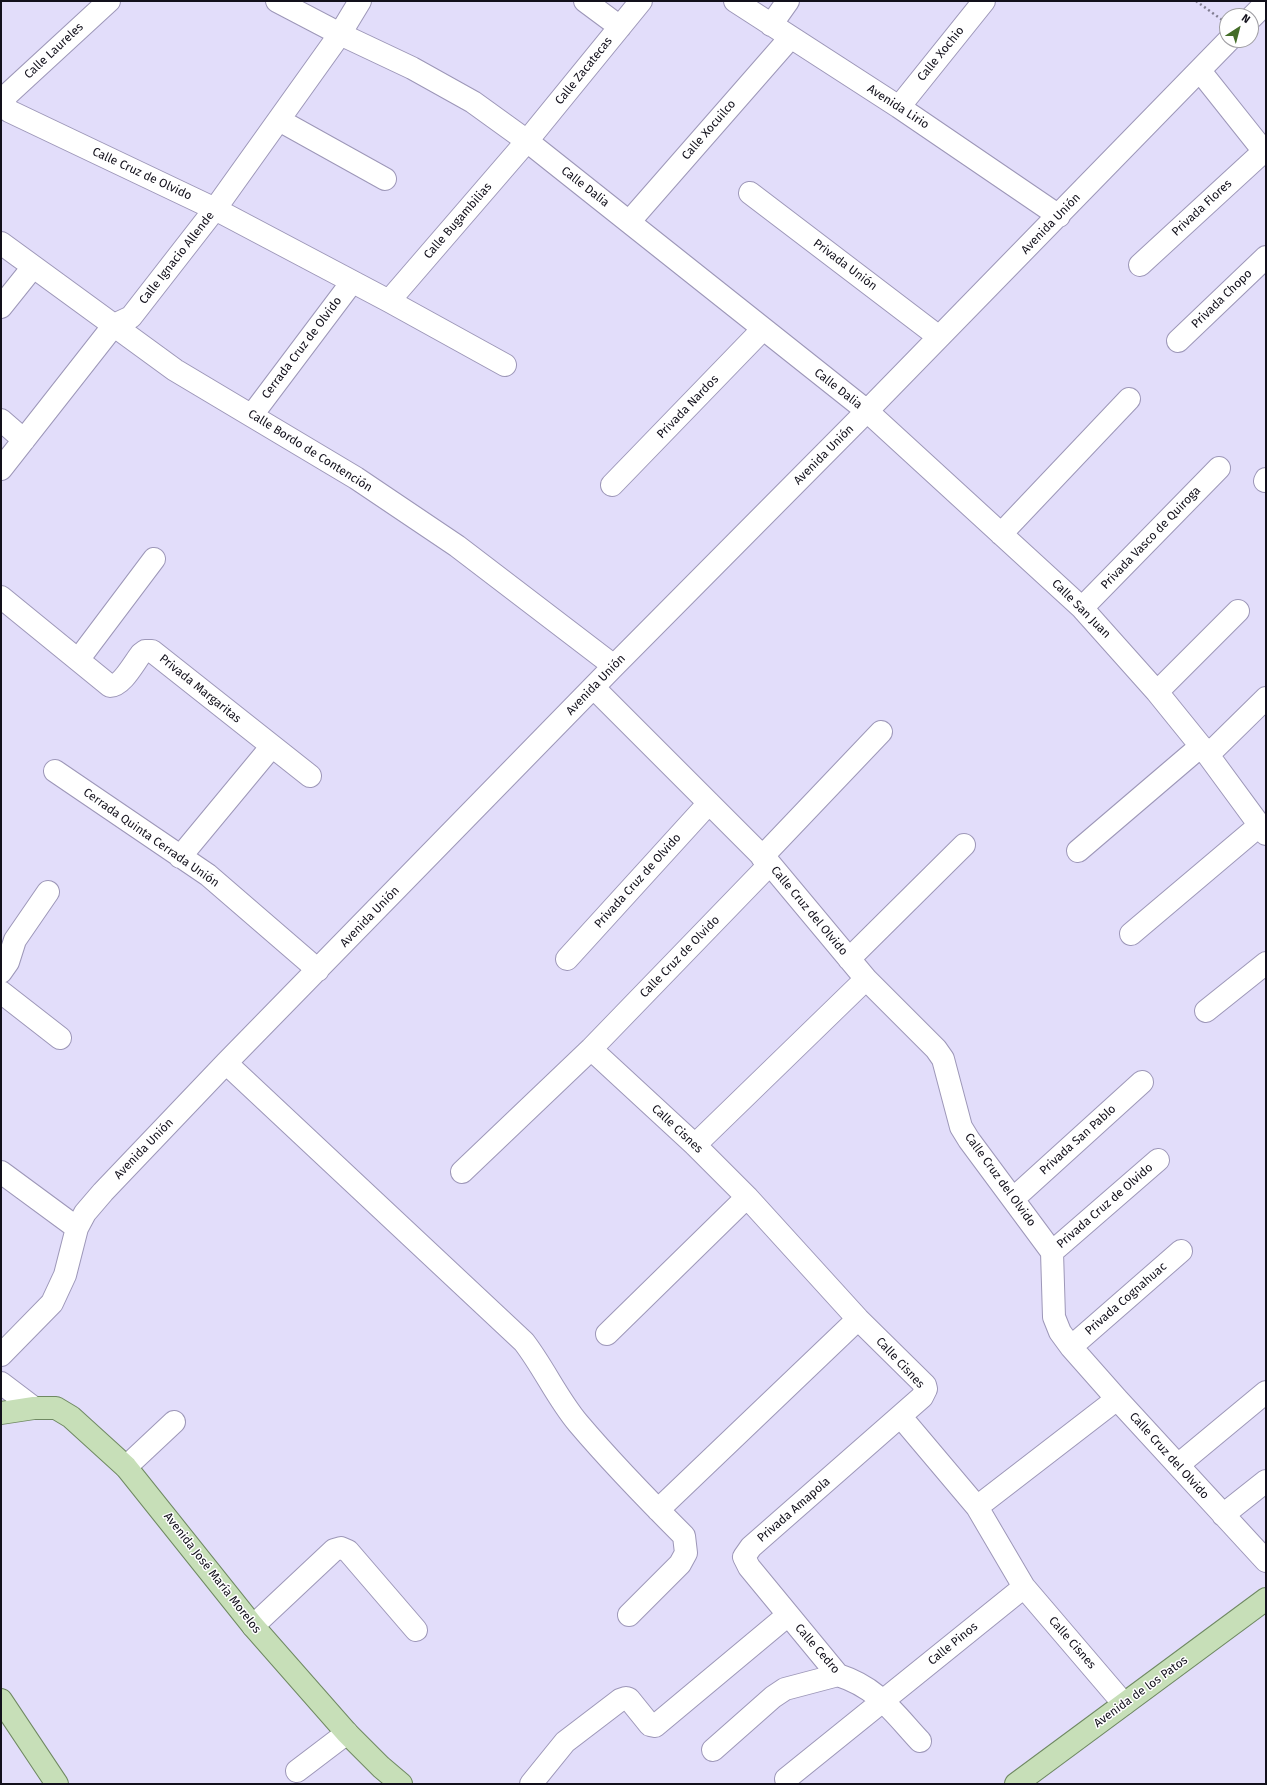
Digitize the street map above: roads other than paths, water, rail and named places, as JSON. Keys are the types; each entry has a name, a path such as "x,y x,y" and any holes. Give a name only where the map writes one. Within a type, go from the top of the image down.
{"main road":[{"name":"Avenida José María Morelos","path":"1,1413 34,1408 56,1408 71,1417 126,1467 253,1626 347,1733 381,1767 401,1784"},
{"name":"Avenida de los Patos","path":"1016,1784 1266,1599"},
{"path":"1,1700 57,1784"}],"street":[{"name":"Calle Laureles","path":"3,102 8,94 109,1"},
{"name":"Calle Dalia","path":"277,1 340,34 412,68 473,102 527,141 867,411"},
{"path":"340,34 360,1"},
{"path":"584,1 620,27"},
{"name":"Calle Zacatecas","path":"527,141 641,1"},
{"name":"Avenida Lirio","path":"734,1 899,108 1059,216"},
{"path":"771,25 788,1"},
{"name":"Calle Xochio","path":"899,108 984,1"},
{"name":"Calle Ignacio Allende","path":"1,469 114,325 131,316 215,209 340,34"},
{"name":"Calle Xocuilco","path":"629,222 790,38"},
{"name":"Avenida Unión","path":"1,1355 52,1302 65,1276 77,1228 85,1213 103,1192 226,1063 614,666 1059,216 1222,48"},
{"path":"1200,71 1265,153"},
{"name":"Calle Cruz de Olvido","path":"3,102 9,111 215,209 389,301"},
{"path":"279,120 385,178"},
{"name":"Calle Bugambilias","path":"389,301 527,141"},
{"name":"Privada Flores","path":"1140,265 1265,153"},
{"name":"Privada Unión","path":"750,193 939,337"},
{"name":"Calle Bordo de Contención","path":"1,243 175,370 356,478 457,546 614,666"},
{"name":"Privada Chopo","path":"1178,341 1266,257"},
{"path":"1,308 33,267"},
{"name":"Cerrada Cruz de Olvido","path":"252,415 352,282"},
{"path":"389,301 505,365"},
{"name":"Privada Nardos","path":"612,485 763,329"},
{"path":"1001,534 1129,399"},
{"name":"Calle San Juan","path":"867,411 1082,608 1157,692 1204,750 1263,829"},
{"path":"1,420 24,440"},
{"name":"Privada Vasco de Quiroga","path":"1082,608 1219,468"},
{"path":"78,660 154,559"},
{"name":"Privada Margaritas","path":"1,597 107,684 114,686 120,682 141,654 145,651 152,651 310,776"},
{"path":"1157,692 1238,611"},
{"name":"Calle Cruz del Olvido","path":"594,688 766,861 866,979 936,1049 943,1059 961,1127 1052,1252 1054,1317 1060,1332 1071,1347 1117,1399 1266,1561"},
{"path":"1078,851 1266,698"},
{"name":"Calle Cruz de Olvido","path":"462,1172 591,1049 766,861 881,732"},
{"path":"180,857 272,746"},
{"name":"Cerrada Quinta Cerrada Unión","path":"55,771 208,875 318,970"},
{"name":"Privada Cruz de Olvido","path":"567,959 709,803"},
{"path":"1131,934 1263,829"},
{"path":"849,960 964,845"},
{"path":"1,972 8,962 15,940 48,892"},
{"path":"1206,1011 1266,963"},
{"path":"694,1145 866,979"},
{"path":"1,992 60,1038"},
{"name":"Calle Cisnes","path":"591,1049 694,1145 747,1197 858,1319 922,1382 926,1389 922,1397 901,1417 977,1507 1024,1587 1124,1704"},
{"path":"226,1063 524,1342 535,1356 561,1400 578,1423 684,1536 686,1553 680,1564 629,1615"},
{"name":"Privada San Pablo","path":"1013,1199 1142,1082"},
{"name":"Privada Cruz de Olvido","path":"1052,1252 1158,1160"},
{"path":"1,1172 77,1228"},
{"path":"607,1334 747,1197"},
{"name":"Privada Cognahuac","path":"1071,1347 1181,1251"},
{"path":"658,1510 858,1319"},
{"path":"1,1383 34,1408"},
{"path":"1178,1465 1266,1392"},
{"path":"977,1507 1117,1399"},
{"name":"Privada Amapola","path":"788,1615 746,1562 744,1557 747,1552 901,1417"},
{"path":"126,1467 174,1422"},
{"path":"1223,1515 1266,1481"},
{"path":"253,1626 334,1550 342,1548 348,1551 416,1630"},
{"name":"Calle Pinos","path":"786,1779 1024,1587"},
{"path":"531,1784 565,1742 620,1700 626,1698 631,1701 650,1725 655,1726 788,1615"},
{"name":"Calle Cedro","path":"788,1615 838,1675 868,1688 883,1700 920,1742"},
{"path":"713,1750 785,1689 838,1675"},
{"path":"297,1771 347,1733"}]}
